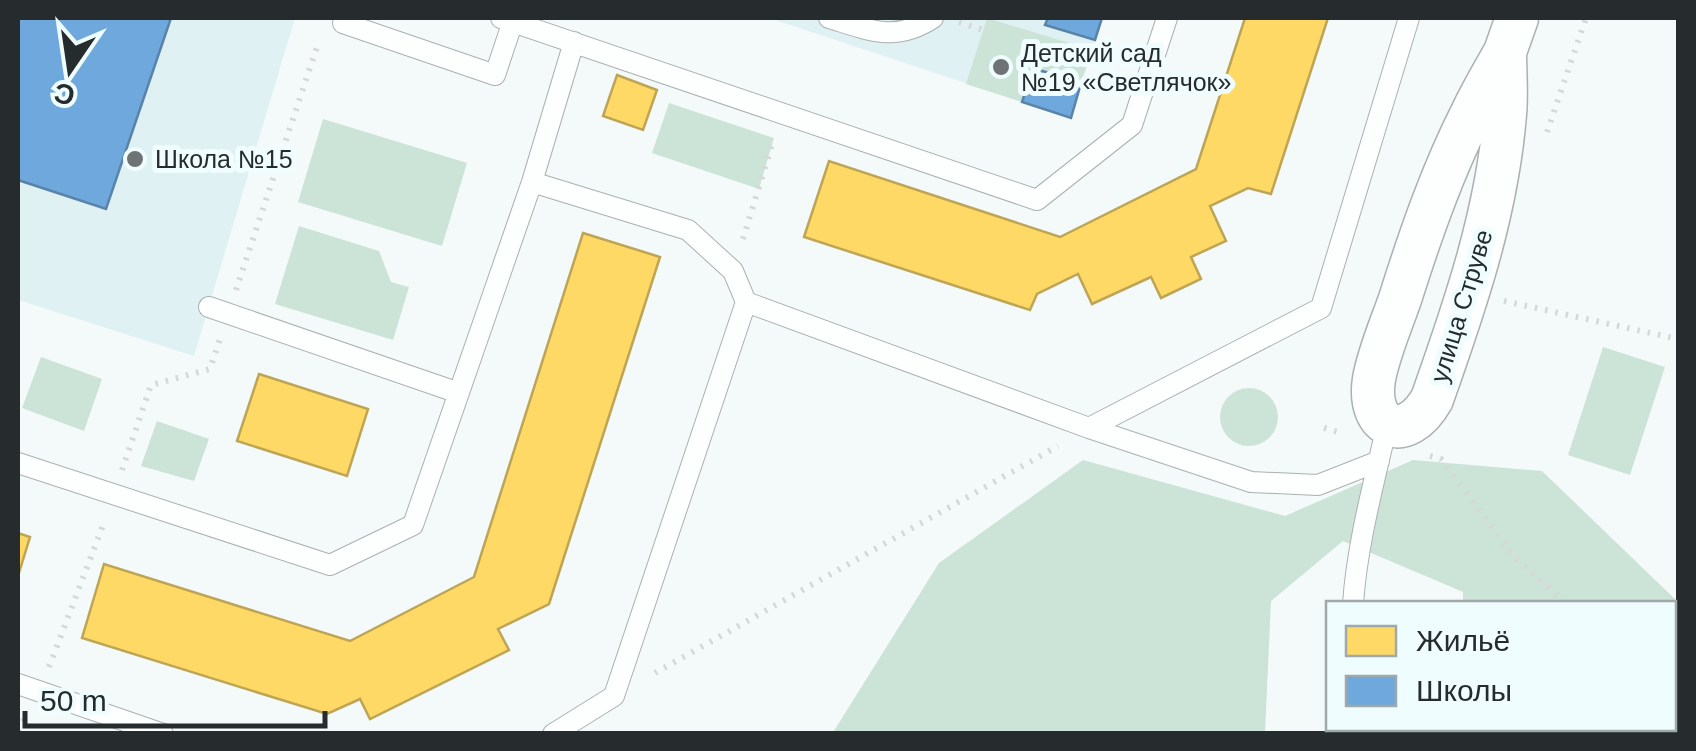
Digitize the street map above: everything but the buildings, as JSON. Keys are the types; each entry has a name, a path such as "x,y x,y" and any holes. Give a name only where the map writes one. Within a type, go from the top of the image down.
{"street":[{"name":"улица Струве","path":"1383,443 1399,428 1413,423 1432,399 1466,297 1484,239 1498,172 1511,35"},
{"name":"улица Струве","path":"1383,443 1373,392 1377,368 1445,172 1511,35"}],"lane":[{"path":"829,18 889,33 912,30 933,18"},
{"path":"343,22 495,76 509,19 1037,200 1132,125 1167,18"},
{"path":"1089,428 1321,308 1408,18"},
{"path":"18,463 330,565 413,525 532,182 574,42"},
{"path":"532,182 688,230 733,270 746,302 614,696 553,734"},
{"path":"746,302 1089,428 1251,482 1318,485 1383,443"},
{"path":"218,311 459,393"},
{"path":"1353,601 1383,443"},
{"path":"18,684 163,734"}],"path":[{"path":"18,731 40,692 114,495 150,385 210,369 218,311 320,36"},
{"path":"733,270 774,138 815,124"},
{"path":"1466,297 1489,298 1678,338"},
{"path":"614,696 1089,428"},
{"path":"1440,458 1514,557 1564,601"}],"shaded area":[{"name":"Школа №15","path":"18,18 295,18 194,356 18,300"},
{"name":"Детский сад №19 «Светлячок»","path":"769,18 1102,18 1071,118"}],"green space":[{"path":"987,18 1092,50 1081,83 1033,68 1022,102 966,84"},
{"path":"669,103 774,138 759,189 652,153"},
{"path":"323,119 467,163 442,246 298,202"},
{"path":"299,226 379,251 391,282 409,287 393,340 275,304"},
{"path":"1603,347 1665,367 1630,475 1568,455"},
{"path":"41,357 102,379 84,431 22,408"},
{"path":"1249,388 1270,396 1278,417 1270,438 1249,446 1228,438 1220,417 1228,396"},
{"path":"157,421 209,439 194,481 141,466"},
{"path":"1083,460 1285,516 1413,460 1542,471 1678,602 1678,645 1676,655 1676,601 1463,601 1463,592 1343,541 1271,601 1265,733 832,734 939,563"},
{"path":"1454,731 1658,731 1657,734"}],"place":[{"name":"Детский сад №19 «Светлячок»","path":"1001,67"},
{"name":"Школа №15","path":"135,159"}]}
